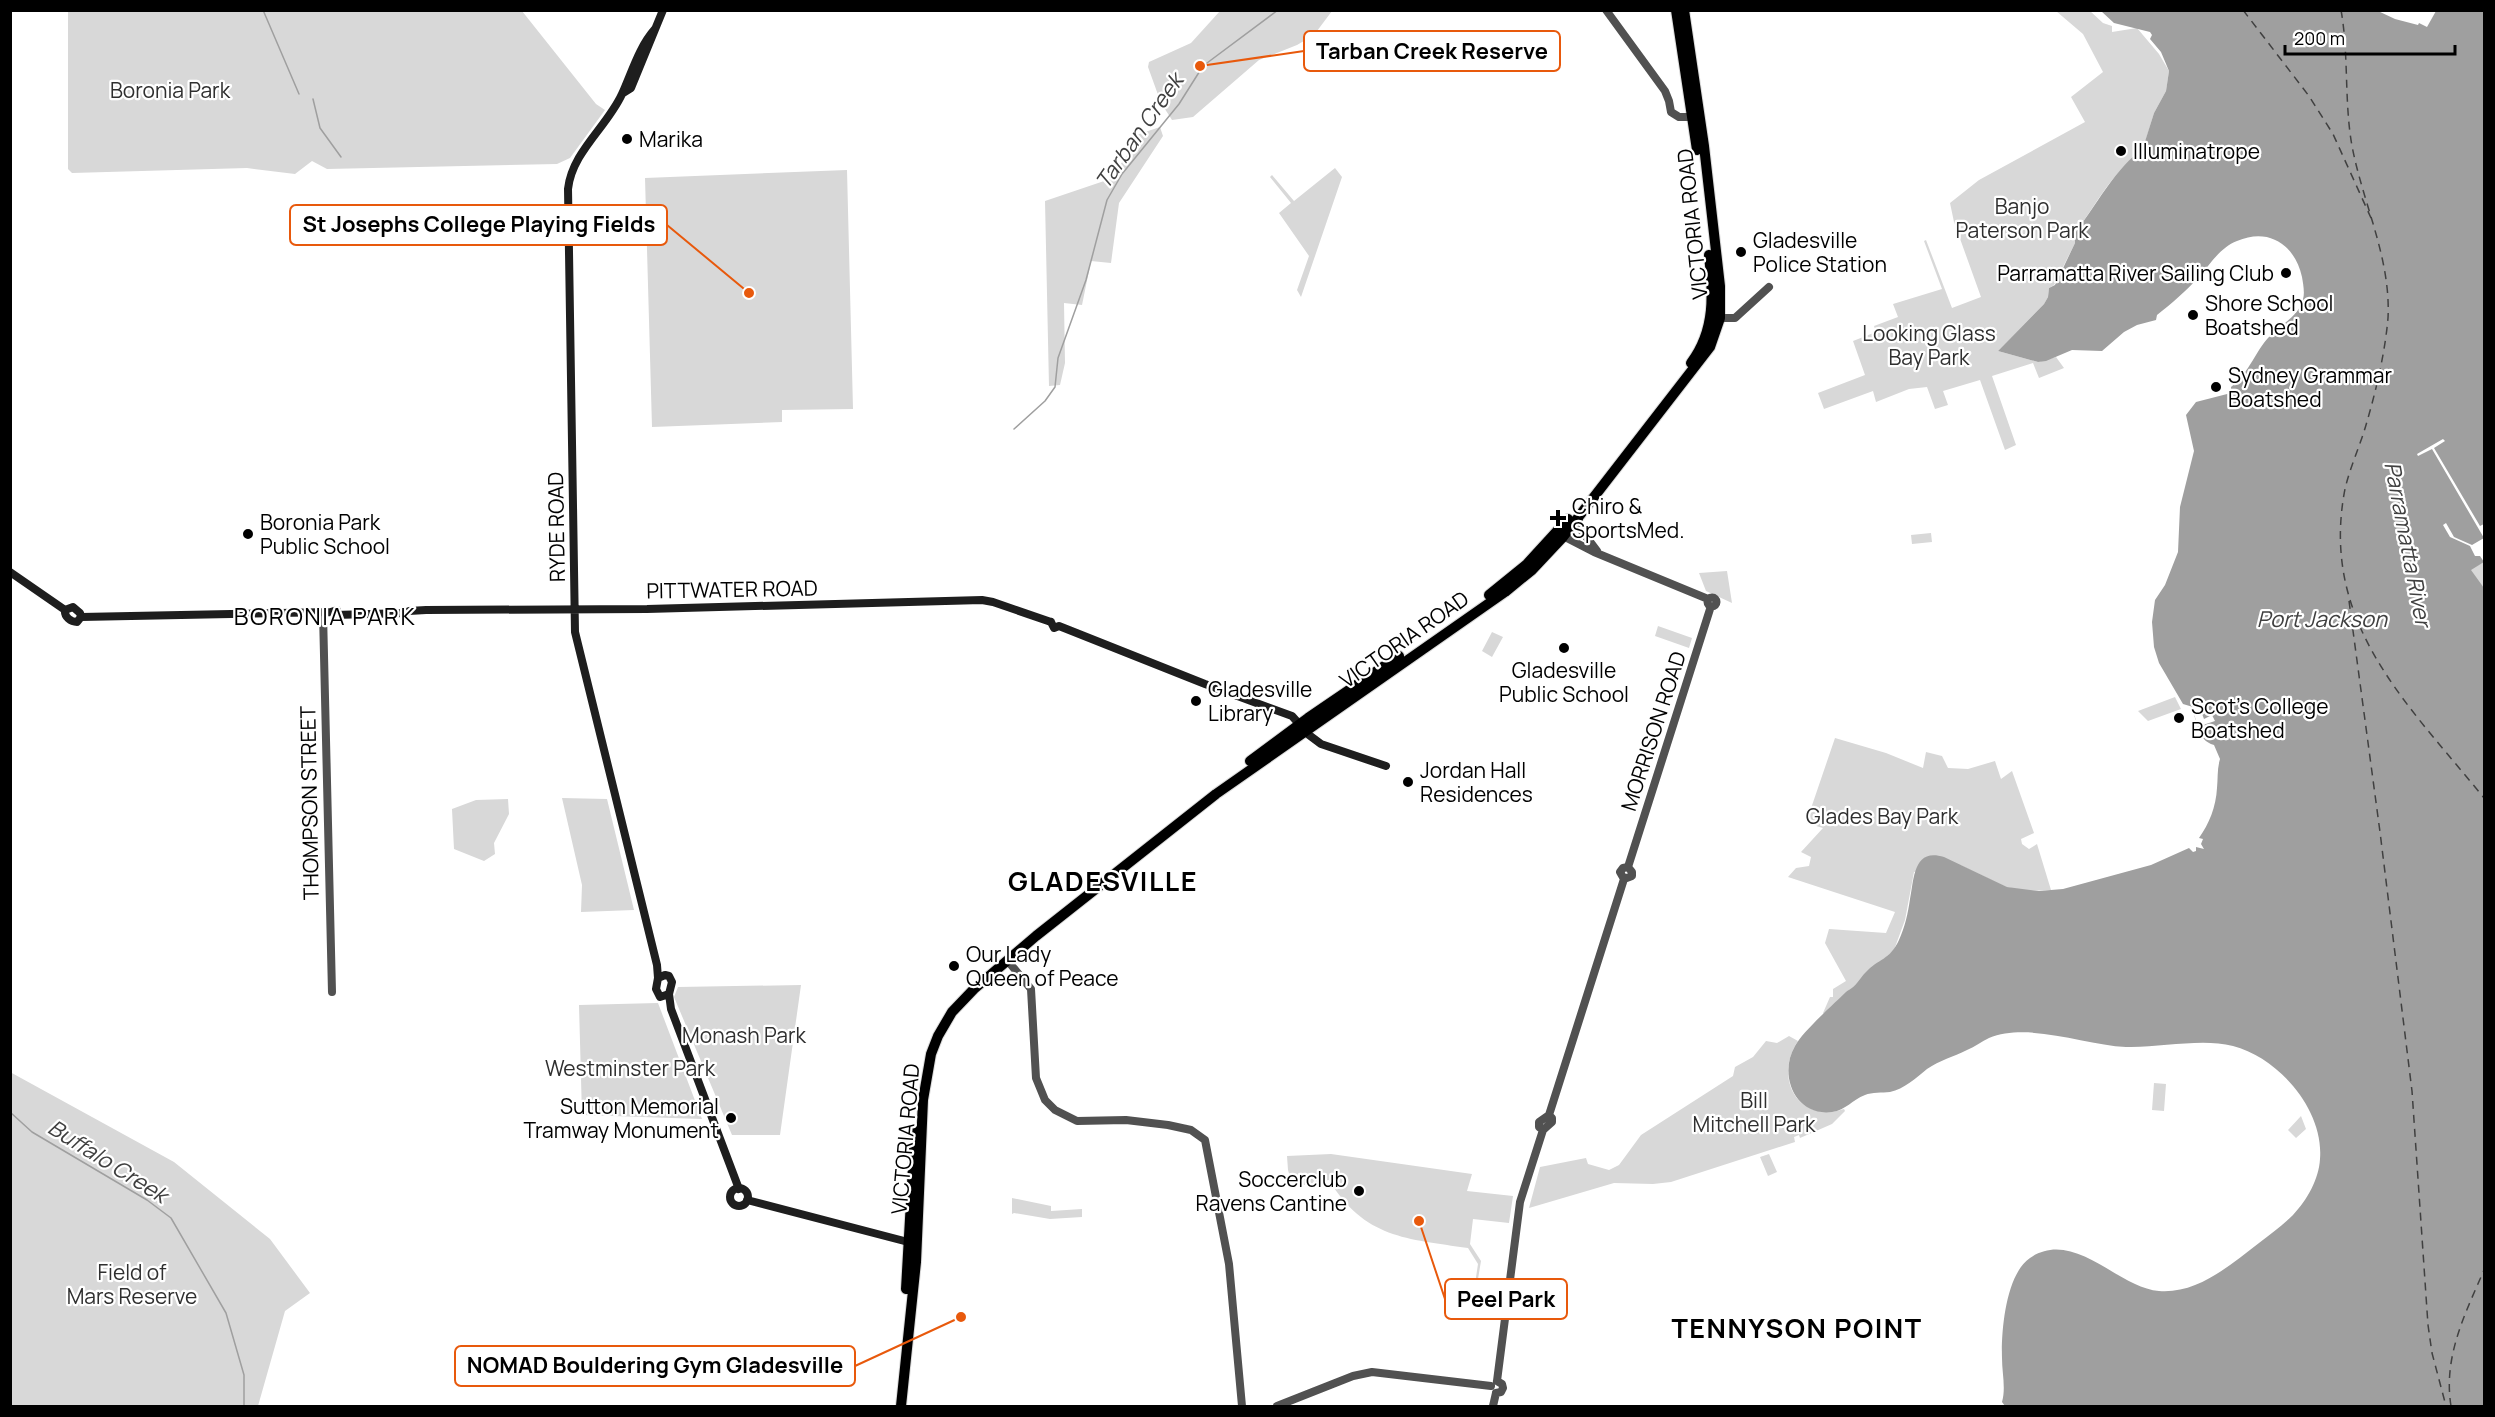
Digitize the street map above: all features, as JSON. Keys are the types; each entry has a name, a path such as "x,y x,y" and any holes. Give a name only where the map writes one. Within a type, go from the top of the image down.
{"highway":[{"name":"VICTORIA ROAD","path":"1676,10 1696,116"},
{"name":"VICTORIA ROAD","path":"895,1407 913,1243 913,1143 920,1083 929,1043 947,1009 961,993 1014,947 1303,727 1526,565 1580,514 1701,362 1710,347 1716,317 1684,10"},
{"name":"VICTORIA ROAD","path":"1562,532 1695,358 1716,317"},
{"name":"VICTORIA ROAD","path":"901,1407 923,1100 931,1054 942,1027 952,1012 1007,960 1303,727"}],"main road":[{"name":"RYDE ROAD","path":"662,976 657,965 575,632 568,189 572,169 623,93 646,38 655,28 663,10"},
{"name":"PITTWATER ROAD","path":"10,572 65,610 66,616 73,622 77,622 81,617 323,613 335,610 405,608 409,610 713,608 982,600 1055,624 1292,716 1314,740 1328,747 1386,766"},
{"path":"666,996 656,992 662,976 672,980 666,996 739,1189 746,1192 747,1200"},
{"path":"739,1189 731,1195 732,1202 739,1206 747,1200"},
{"path":"747,1200 913,1243"}],"street":[{"path":"1606,10 1665,91 1671,112 1679,117 1696,116"},
{"path":"1716,317 1735,318 1769,287"},
{"path":"1580,514 1579,527 1592,547 1601,554"},
{"path":"1562,532 1601,554"},
{"name":"MORRISON ROAD","path":"1495,1387 1520,1202 1543,1130 1552,1122 1549,1115 1624,879 1620,872 1623,868 1628,867 1709,602 1601,554"},
{"name":"THOMPSON STREET","path":"323,613 332,992"},
{"path":"1007,960 1031,989 1036,1078 1045,1100 1055,1110 1077,1121 1126,1120 1168,1125 1191,1130 1205,1140 1227,1248 1242,1407"},
{"path":"1277,1407 1353,1376 1372,1372 1495,1387 1493,1407"}],"green space":[{"name":"Boronia Park","path":"68,11 522,11 596,104 605,110 570,158 557,164 327,169 312,161 295,174 247,168 72,173 68,169"},
{"path":"1220,11 1332,11 1314,35 1297,45 1259,60 1193,117 1172,120 1161,103 1148,67 1149,62 1191,43"},
{"path":"2056,11 2090,11 2103,23 2112,26 2112,32 2137,28 2159,54 2169,71 2166,91 2154,113 2142,152 2123,167 2075,233 2075,243 2054,285 2049,288 2044,304 1998,351 2038,362 2056,357 2064,368 2039,378 2033,363 1992,376 2016,445 2005,450 1980,380 1943,391 1948,405 1935,409 1927,387 1909,389 1876,402 1873,391 1824,409 1818,393 1865,375 1853,341 1876,332 1874,326 1898,317 1893,304 1942,289 1924,241 1926,240 1952,308 1981,297 1954,222 1950,203 1979,180 2085,122 2071,97 2103,72 2083,34"},
{"path":"1160,127 1163,136 1119,203 1111,263 1091,261 1082,305 1064,303 1065,363 1060,385 1049,386 1045,201 1110,179 1133,147 1130,137"},
{"path":"1335,168 1342,177 1301,297 1297,290 1309,256 1279,213 1291,203 1270,177 1272,175 1294,201"},
{"path":"847,170 853,409 782,410 782,422 652,427 645,178"},
{"path":"1931,533 1932,542 1912,544 1911,535"},
{"path":"2484,562 2484,588 2471,574 2470,569"},
{"path":"1727,571 1732,603 1706,591 1699,573"},
{"path":"1658,626 1692,638 1689,648 1655,636"},
{"path":"1492,632 1503,637 1492,657 1482,651"},
{"path":"2175,697 2181,709 2148,721 2138,711"},
{"name":"Glades Bay Park","path":"1835,738 1886,753 1923,768 1926,752 1942,756 1948,768 1968,769 1995,761 2001,779 2012,771 2034,833 2021,839 2022,844 2029,849 2037,844 2051,890 2028,891 2006,887 1960,865 1914,872 1905,920 1894,950 1868,970 1856,986 1847,991 1825,1015 1823,1013 1830,997 1833,997 1833,989 1846,981 1825,943 1829,929 1886,933 1895,912 1788,877 1796,868 1809,866 1811,857 1801,852 1823,828 1806,823"},
{"path":"562,798 607,799 634,910 581,912 582,885"},
{"path":"508,799 509,814 494,843 495,854 484,861 454,849 452,809 476,800"},
{"name":"Monash Park","path":"801,985 780,1135 732,1135 674,997 678,987"},
{"name":"Westminster Park","path":"658,1003 702,1119 582,1115 579,1005"},
{"name":"Bill Mitchell Park","path":"1789,1036 1798,1041 1791,1055 1788,1069 1789,1083 1794,1094 1803,1104 1814,1110 1828,1112 1844,1109 1845,1111 1832,1124 1800,1138 1799,1135 1794,1137 1795,1142 1671,1182 1614,1183 1529,1208 1540,1167 1586,1158 1588,1164 1609,1170 1619,1165 1641,1135 1733,1076 1735,1067 1753,1057 1766,1041 1777,1043"},
{"name":"Field of Mars Reserve","path":"10,1072 174,1162 270,1239 310,1293 285,1311 258,1406 11,1406"},
{"path":"2154,1083 2166,1084 2164,1111 2152,1110"},
{"path":"2301,1116 2306,1129 2296,1138 2288,1130"},
{"path":"1331,1154 1472,1174 1467,1191 1513,1196 1509,1223 1473,1219 1470,1244 1481,1261 1477,1285 1475,1284 1478,1264 1468,1248 1406,1238 1372,1225 1357,1214 1329,1180 1293,1187 1287,1156"},
{"path":"1769,1154 1777,1172 1768,1176 1760,1157"},
{"path":"1012,1198 1051,1206 1051,1211 1082,1209 1082,1217 1050,1219 1012,1214"}],"water":[{"name":"Port Jackson","path":"2101,11 2378,11 2395,19 2418,25 2419,23 2427,27 2436,11 2484,11 2484,562 2471,570 2484,588 2484,1406 2005,1406 2002,1402 2004,1319 2015,1277 2030,1258 2046,1251 2063,1250 2079,1254 2143,1287 2159,1291 2173,1291 2200,1283 2225,1269 2281,1226 2303,1203 2315,1182 2319,1167 2319,1141 2315,1122 2295,1089 2282,1074 2250,1052 2233,1046 2207,1043 2126,1047 2022,1032 1989,1038 1932,1066 1900,1088 1890,1092 1865,1095 1832,1112 1819,1112 1808,1108 1793,1092 1789,1081 1790,1057 1799,1040 1819,1018 1856,985 1866,972 1892,952 1906,920 1914,875 1921,861 1926,857 1934,855 1944,857 2007,887 2039,891 2063,889 2151,865 2189,848 2193,852 2196,851 2196,847 2204,849 2201,844 2203,839 2199,838 2214,808 2220,759 2214,745 2208,743 2201,735 2193,707 2183,704 2159,663 2154,647 2152,622 2155,600 2165,585 2178,552 2180,507 2194,451 2186,415 2196,402 2231,393 2231,387 2243,375 2267,339 2298,309 2304,297 2303,285 2299,266 2287,248 2270,238 2249,237 2231,244 2220,252 2188,288 2157,315 2156,320 2137,325 2124,332 2102,351 2072,350 2038,362 1998,351 2044,304 2049,288 2055,285 2075,243 2075,233 2115,176 2124,165 2142,151 2154,113 2166,91 2169,71 2161,52 2150,39 2152,35 2150,32 2114,23"}],"pier":[{"path":"2443,439 2445,441 2434,448 2480,526 2484,524 2484,538 2432,449 2418,456 2417,454"},
{"path":"2446,523 2454,537 2472,545 2484,538 2484,562 2480,556 2475,556 2470,546 2450,537 2443,525"},
{"path":"2205,700 2209,710 2201,711 2204,719 2212,715 2215,721 2197,727 2193,707"}],"waterway":[{"path":"263,10 299,94"},
{"name":"Tarban Creek","path":"1014,429 1045,401 1055,387 1058,358 1086,280 1107,200 1122,174 1179,104 1203,66 1278,10"},
{"path":"313,99 320,128 341,157"},
{"name":"Buffalo Creek","path":"10,1112 32,1132 147,1200 171,1218 226,1313 244,1375 244,1406"}],"ferry route":[{"path":"2243,10 2309,96 2333,134 2371,218"},
{"path":"2341,10 2352,146 2381,253 2388,296 2387,331 2373,399 2345,489 2340,537 2345,581 2358,621 2376,658 2400,694 2484,798"},
{"path":"2349,601 2412,1091 2428,1325 2432,1353 2446,1406"},
{"path":"2451,1406 2450,1370 2457,1336 2484,1270"}],"place":[{"name":"Tarban Creek Reserve","path":"1200,66"},
{"name":"Marika","path":"627,139"},
{"name":"Illuminatrope","path":"2121,151"},
{"name":"Gladesville Police Station","path":"1741,252"},
{"name":"Parramatta River Sailing Club","path":"2286,273"},
{"name":"St Josephs College Playing Fields","path":"749,293"},
{"name":"Shore School Boatshed","path":"2193,315"},
{"name":"Sydney Grammar Boatshed","path":"2216,387"},
{"name":"Chiro & SportsMed.","path":"1558,518"},
{"name":"Boronia Park Public School","path":"248,534"},
{"name":"Gladesville Public School","path":"1564,648"},
{"name":"Gladesville Library","path":"1196,701"},
{"name":"Scot's College Boatshed","path":"2179,718"},
{"name":"Jordan Hall Residences","path":"1408,782"},
{"name":"Our Lady Queen of Peace","path":"954,966"},
{"name":"Sutton Memorial Tramway Monument","path":"731,1118"},
{"name":"Soccerclub Ravens Cantine","path":"1359,1191"},
{"name":"Peel Park","path":"1419,1221"},
{"name":"NOMAD Bouldering Gym Gladesville","path":"961,1317"}],"district":[{"name":"BORONIA PARK","path":"325,615"},
{"name":"GLADESVILLE","path":"1103,880"},
{"name":"TENNYSON POINT","path":"1797,1327"}],"park label":[{"name":"Banjo Paterson Park","path":"2022,218"},
{"name":"Looking Glass Bay Park","path":"1929,345"}],"water label":[{"name":"Parramatta River","path":"2408,544"}]}
